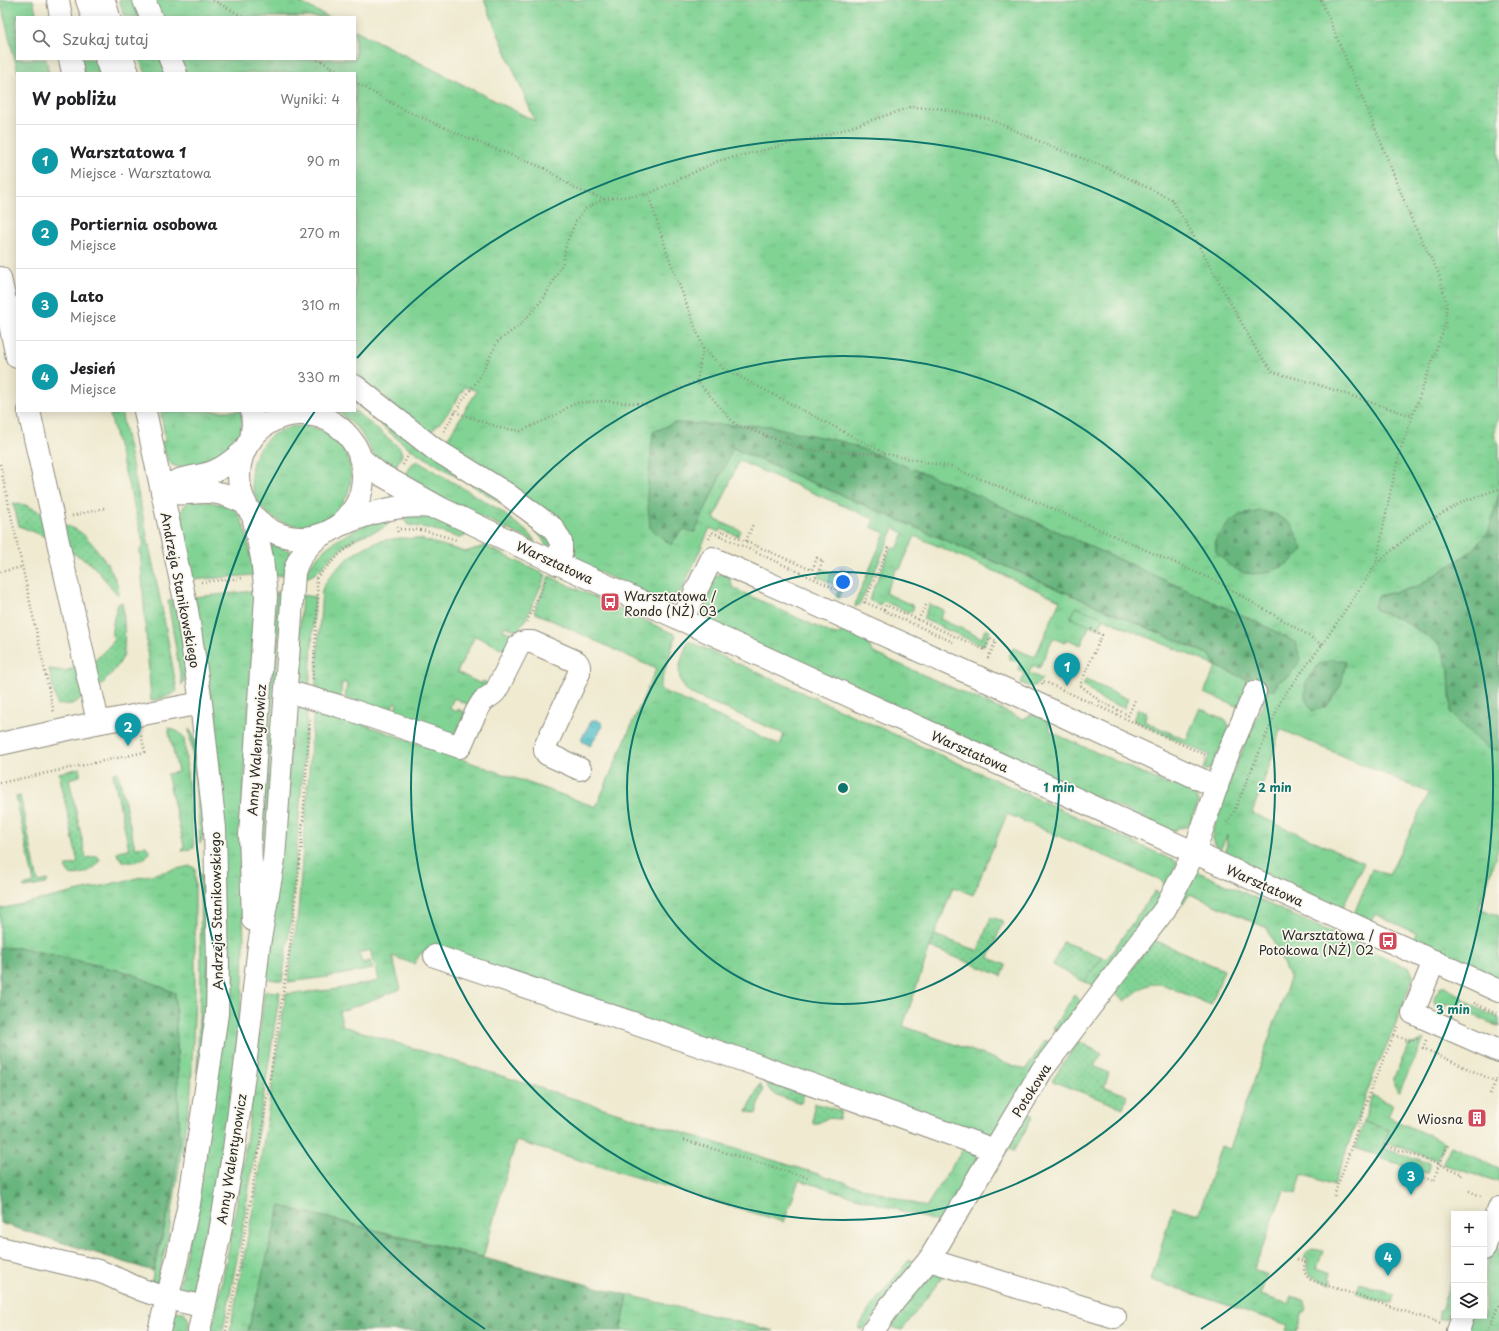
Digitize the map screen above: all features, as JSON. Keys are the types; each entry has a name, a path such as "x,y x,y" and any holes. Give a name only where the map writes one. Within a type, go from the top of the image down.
{"street":[{"path":"58,0 61,16"},
{"path":"88,0 93,16"},
{"path":"104,0 109,16"},
{"path":"144,0 151,16"},
{"path":"70,60 73,72"},
{"path":"106,60 111,72"},
{"path":"123,60 128,72"},
{"path":"170,60 176,72"},
{"path":"0,278 12,309 16,347"},
{"path":"356,387 433,448 507,494 553,528 561,542 561,554 558,564"},
{"path":"29,412 98,722"},
{"path":"145,412 162,490 180,480 216,471 229,463 248,445 265,425 274,420 304,414 328,417 352,441 362,466 362,482 359,498 351,513 330,530 313,537 296,538 280,535 265,527 249,509 239,486 239,476 241,458 248,445 253,424 252,412"},
{"name":"Warsztatowa","path":"360,458 378,473 442,509 558,564 1499,991"},
{"name":"Andrzeja Stanikowskiego","path":"162,490 174,494 213,492 225,494 249,509"},
{"name":"Andrzeja Stanikowskiego","path":"159,1331 178,1259 189,1204 218,1000 215,828 201,703 187,610 162,490"},
{"name":"Warsztatowa","path":"330,530 393,508 420,506 442,509"},
{"name":"Anny Walentynowicz","path":"249,509 262,558 266,596 250,835 253,985"},
{"name":"Anny Walentynowicz","path":"199,1331 219,1238 234,1150 245,1067 253,985 276,844 294,573 303,552 314,540 330,530"},
{"path":"682,620 712,558 1018,695 1217,787"},
{"path":"286,691 339,706 460,746 479,707 484,700 494,694 519,645 524,642 532,642 577,662 579,666 579,673 545,747 545,751 547,754 580,769"},
{"name":"Potokowa","path":"873,1331 890,1306 930,1260 1042,1070 1165,909 1194,853 1238,730 1256,692"},
{"path":"0,744 98,722 201,703"},
{"path":"435,956 744,1060 995,1150"},
{"path":"1434,961 1413,1013 1499,1050"},
{"path":"1485,1247 1499,1208"},
{"path":"0,1248 98,1271 135,1287 167,1298 204,1307"},
{"path":"930,1260 1115,1318"}],"path":[{"path":"213,0 242,16"},
{"path":"1321,0 1413,223 1439,274 1447,305 1445,325 1398,459 1376,564"},
{"path":"320,60 339,72"},
{"path":"356,83 402,109 468,138 546,169 576,189 605,199"},
{"path":"433,448 455,412 478,380 498,341 519,326 544,298 563,262 566,244 576,221 585,209 605,199 648,194 718,161 830,134 911,107 937,108 987,118 1050,146 1105,167 1171,199 1188,226 1256,349 1273,372 1313,383 1412,416"},
{"path":"648,194 669,258 703,348 723,368 886,454"},
{"path":"697,381 703,348"},
{"path":"455,412 501,428 520,431 554,416 575,403 605,401 646,404 697,381"},
{"path":"697,381 735,424 805,450 886,454 951,467 1042,504 1218,582 1308,634 1322,645"},
{"path":"1224,826 1233,814 1282,698 1322,645 1376,564 1421,526 1464,501 1499,489"},
{"path":"53,521 104,508"},
{"path":"746,541 754,524"},
{"path":"720,536 722,531 812,570 817,558 823,561 815,580"},
{"path":"0,572 22,567"},
{"path":"226,1331 239,1268 261,1138 290,947 301,851 318,596 316,578"},
{"path":"519,645 542,588"},
{"path":"918,620 927,602"},
{"path":"884,610 886,605 985,650 990,638 996,640 988,658 984,656"},
{"path":"1091,629 1102,635 1080,685 1100,701 1128,715"},
{"path":"1126,720 1135,700"},
{"path":"0,783 145,752 139,729"},
{"path":"1334,1196 1375,1079 1400,1022"},
{"path":"1394,1035 1410,1041 1422,1036"},
{"path":"1490,1094 1499,1074"},
{"path":"684,1140 809,1178"},
{"path":"1384,1145 1439,1164 1462,1174 1460,1177"},
{"path":"1401,1170 1434,1181 1439,1164 1448,1145"},
{"path":"1297,1259 1305,1262 1304,1272 1311,1280 1436,1323 1455,1323"},
{"path":"1486,1331 1491,1324 1499,1304"}],"green space":[{"path":"0,0 33,0 37,16 16,16 16,60 46,60 49,72 18,72"},
{"path":"119,0 137,0 145,16 125,16"},
{"path":"150,0 295,0 327,16 157,16"},
{"path":"484,0 1499,0 1499,417 1494,435 1499,445 1499,493 1489,531 1472,551 1417,587 1378,596 1374,609 1404,621 1439,644 1449,669 1451,713 1491,749 1499,750 1499,846 1479,908 1499,916 1499,980 1413,941 1416,933 1375,914 1371,922 1354,914 1372,869 1389,875 1429,793 1280,729 1272,758 1252,813 1364,863 1342,909 1230,857 1226,852 1227,835 1219,853 1212,834 1224,795 1237,762 1268,692 1252,684 1240,705 1236,706 1204,693 1216,666 1076,607 1071,618 1090,625 1081,645 1067,639 1065,643 1053,638 1039,668 1033,665 1029,673 1042,679 1035,686 1024,685 1021,683 1025,674 1018,670 1020,663 1008,658 1013,648 1035,657 1060,600 915,536 900,569 897,568 885,593 914,606 911,613 883,601 880,605 869,600 891,547 897,549 904,533 894,528 860,604 855,607 856,601 885,533 871,527 874,519 739,461 714,519 741,531 738,536 721,529 719,532 710,528 683,588 679,594 670,597 670,605 573,560 567,529 509,485 444,444 477,391 465,387 444,418 427,434 356,374 356,72 182,72 176,60 356,60 356,31 535,121","holes":["674,423 961,488 1259,623 1289,676 1279,681 1272,690 1216,666 1210,655 732,448 695,532 682,530"]},
{"path":"80,60 101,60 105,72 83,72"},
{"path":"140,60 162,60 168,72 146,72"},
{"path":"356,395 549,532 552,550 546,547 540,536 527,523 509,509 466,481 414,451 356,403"},
{"path":"109,412 121,412 163,613 177,691 164,698 151,701 140,550 144,544"},
{"path":"161,412 242,412 242,422 239,435 228,454 187,470 172,465 168,461 161,442 166,441"},
{"path":"339,412 356,412 400,448 402,455 391,475 376,459 359,430"},
{"path":"674,423 769,426 844,442 961,488 1259,623 1295,642 1301,659 1289,676 1279,681 1273,691 1216,666 1210,655 733,448 695,532 682,530 671,545 650,528 647,494 653,432"},
{"path":"301,426 320,430 336,441 347,457 351,476 347,495 336,511 320,522 301,526 282,522 266,511 255,495 251,476 255,457 266,441 282,430"},
{"path":"417,461 498,509 532,536 535,542 403,480 412,464"},
{"path":"1499,493 1499,750 1479,741 1451,713 1449,669 1439,644 1404,621 1374,609 1378,596 1417,587 1472,551 1489,531"},
{"path":"192,499 229,506 237,512 248,539 254,575 191,580 179,518 184,506"},
{"path":"13,503 25,505 45,514 51,539 19,526"},
{"path":"1260,511 1275,514 1292,525 1303,549 1297,556 1284,566 1269,572 1253,574 1246,573 1227,563 1216,552 1215,540 1230,522 1240,515"},
{"path":"388,514 390,522 384,528 355,539 346,545 316,573 304,578 310,566 328,547 351,532"},
{"path":"427,514 468,532 465,536 459,538 431,529 408,525 403,518"},
{"path":"60,523 80,532 92,543 115,578 119,593 117,594 86,560 65,549"},
{"path":"401,538 421,539 465,552 485,546 546,575 519,631 504,626 503,630 516,635 509,652 475,636 457,672 481,684 483,681 492,686 473,707 454,698 449,708 457,712 458,709 469,715 454,734 393,715 397,703 394,702 390,714 345,698 347,684 342,682 340,702 315,693 322,590 325,583 344,562 367,546 377,542"},
{"path":"271,545 291,551 283,576 274,575"},
{"path":"822,569 838,575 841,569 851,573 839,598 836,597 840,587 818,577"},
{"path":"720,574 728,575 733,588 835,635 848,630 867,640 872,652 1022,719 1033,714 1048,721 1051,732 1171,786 1184,782 1187,784 1186,789 1195,793 1198,803 1189,825 1186,827 1177,828 1174,832 708,623 701,612 700,604 714,577"},
{"path":"549,576 676,635 659,689 780,745 784,734 689,693 679,674 681,662 688,641 1177,862 1169,889 1161,880 1007,814 973,895 953,887 930,947 903,1026 1026,1070 1045,1040 1053,1046 995,1141 429,950 420,954 414,964 392,956 401,989 339,1012 343,1026 632,1117 926,1207 965,1146 980,1154 940,1227 935,1221 799,1180 784,1222 516,1141 483,1257 280,1206 248,1331 230,1331 254,1204 286,994 331,990 379,981 370,950 359,953 362,963 370,961 373,969 288,982 298,913 314,705 354,721 596,807 656,669 534,612"},
{"path":"256,591 241,834 244,947 243,984 225,1139 199,1278 194,1290 190,1293 178,1291 199,1190 218,759 208,677 194,597"},
{"path":"276,592 282,592 265,840 261,839 261,834"},
{"path":"302,595 315,597 309,691 296,683"},
{"path":"175,600 187,669 182,685 168,601"},
{"path":"122,602 125,637 123,656 121,661 96,691 91,665 114,641 112,631 114,619 118,604"},
{"path":"929,604 944,610 940,619 982,638 985,629 990,631 983,646 923,619"},
{"path":"1076,607 1104,618 1099,629 1071,618"},
{"path":"1334,659 1346,662 1341,685 1327,706 1312,711 1305,699 1306,682 1319,664"},
{"path":"78,667 85,697 72,704 57,705 49,669 65,671"},
{"path":"1086,680 1128,699 1124,708 1100,699 1083,684"},
{"path":"308,703 291,921 282,981 269,979 266,976 295,704"},
{"path":"1200,708 1225,720 1230,726 1211,769 1203,771 1209,755 1133,720 1138,709 1147,713 1144,721 1186,740"},
{"path":"168,728 177,731 184,737 194,848 182,851 184,846 167,774 178,772"},
{"path":"189,729 194,736 205,831 200,844 196,786"},
{"path":"80,768 80,776 69,779 86,858 97,856 100,859 98,863 88,872 73,875 69,874 65,867 78,863 59,773"},
{"path":"118,772 135,848 146,846 149,849 147,856 141,860 133,862 122,861 117,854 118,851 129,849 113,773"},
{"path":"20,796 38,882 48,880 46,884 25,888 23,886 34,883 16,797"},
{"path":"190,866 195,868 195,993 191,1091 168,1237 157,1282 151,1283 172,1198 178,1070 175,993 130,973 23,948 0,948 0,909"},
{"path":"1196,871 1409,968 1414,976 1392,1033 1373,1076 1334,1185 1302,1174 1296,1194 1284,1190 1254,1269 1267,1275 1260,1295 1289,1304 1292,1296 1305,1301 1307,1308 1305,1312 1303,1312 1297,1331 1286,1331 1288,1325 1151,1280 1173,1207 1199,1214 1221,1146 1230,1149 1290,979 1267,928 1190,894 1142,956"},
{"path":"200,873 206,884 208,1004 197,1073 201,971"},
{"path":"1155,891 1158,893 1160,902 1094,985 1084,982 1103,957 1107,959"},
{"path":"991,917 1003,921 989,958 1006,965 1002,976 930,947 935,935 978,951"},
{"path":"1154,940 1224,970 1211,1005 1164,985 1157,984 1152,984 1138,990 1125,1001 1114,992"},
{"path":"1063,942 1103,957 1084,982 1053,965"},
{"path":"0,948 23,948 130,973 175,993 180,1137 172,1197 153,1271 0,1223"},
{"path":"1441,986 1445,986 1477,1008 1499,1018 1499,1027 1447,1003 1444,1010 1436,1006 1434,998"},
{"path":"266,991 280,992 242,1232 223,1331 211,1331 229,1247 243,1163 264,993"},
{"path":"1074,995 1081,1002 1058,1032 1053,1028"},
{"path":"1424,1039 1399,1092 1394,1085 1394,1077 1409,1044 1413,1045"},
{"path":"1078,1041 1102,1054 1094,1066 1109,1073 1104,1087 1127,1095 1123,1108 1052,1081"},
{"path":"767,1078 805,1091 801,1103 784,1098 773,1092 769,1089"},
{"path":"760,1084 763,1090 756,1114 747,1111"},
{"path":"1372,1095 1393,1105 1388,1117 1445,1143 1437,1160 1385,1142 1389,1130 1364,1122"},
{"path":"814,1103 841,1111 839,1119 827,1118 817,1124 813,1124"},
{"path":"1029,1112 1033,1116 1014,1151 1008,1149 994,1173 992,1171"},
{"path":"1364,1122 1389,1130 1380,1156 1355,1148"},
{"path":"1451,1146 1499,1168 1499,1182 1442,1164"},
{"path":"1383,1148 1430,1163 1427,1173 1380,1158"},
{"path":"280,1206 628,1295 621,1331 248,1331"},
{"path":"1498,1231 1499,1331 1466,1331 1470,1319 1487,1319 1487,1266"},
{"path":"1312,1249 1323,1251 1317,1268 1331,1273 1329,1279 1332,1280 1331,1284 1309,1274 1307,1265 1308,1259 1304,1257"},
{"path":"909,1260 919,1263 863,1330 858,1328 871,1307"},
{"path":"931,1267 947,1271 902,1330 888,1326"},
{"path":"1451,1281 1451,1310 1448,1318 1439,1319 1439,1310 1441,1310"},
{"path":"1360,1283 1394,1295 1392,1304 1356,1293"},
{"path":"628,1295 774,1331 735,1331 727,1329 727,1331 621,1331"},
{"path":"173,1311 184,1312 186,1314 189,1321 188,1331 168,1331"}],"water":[{"path":"592,720 597,720 602,723 603,726 590,746 582,741 582,737"}],"place":[{"name":"Warsztatowa / Rondo (NŻ) 03","path":"610,602"},
{"name":"Warsztatowa 1","path":"1067,686"},
{"name":"Portiernia osobowa","path":"128,746"},
{"name":"Warsztatowa / Potokowa (NŻ) 02","path":"1388,941"},
{"name":"Wiosna","path":"1477,1118"},
{"name":"Lato","path":"1411,1195"},
{"name":"Jesień","path":"1388,1276"}]}
